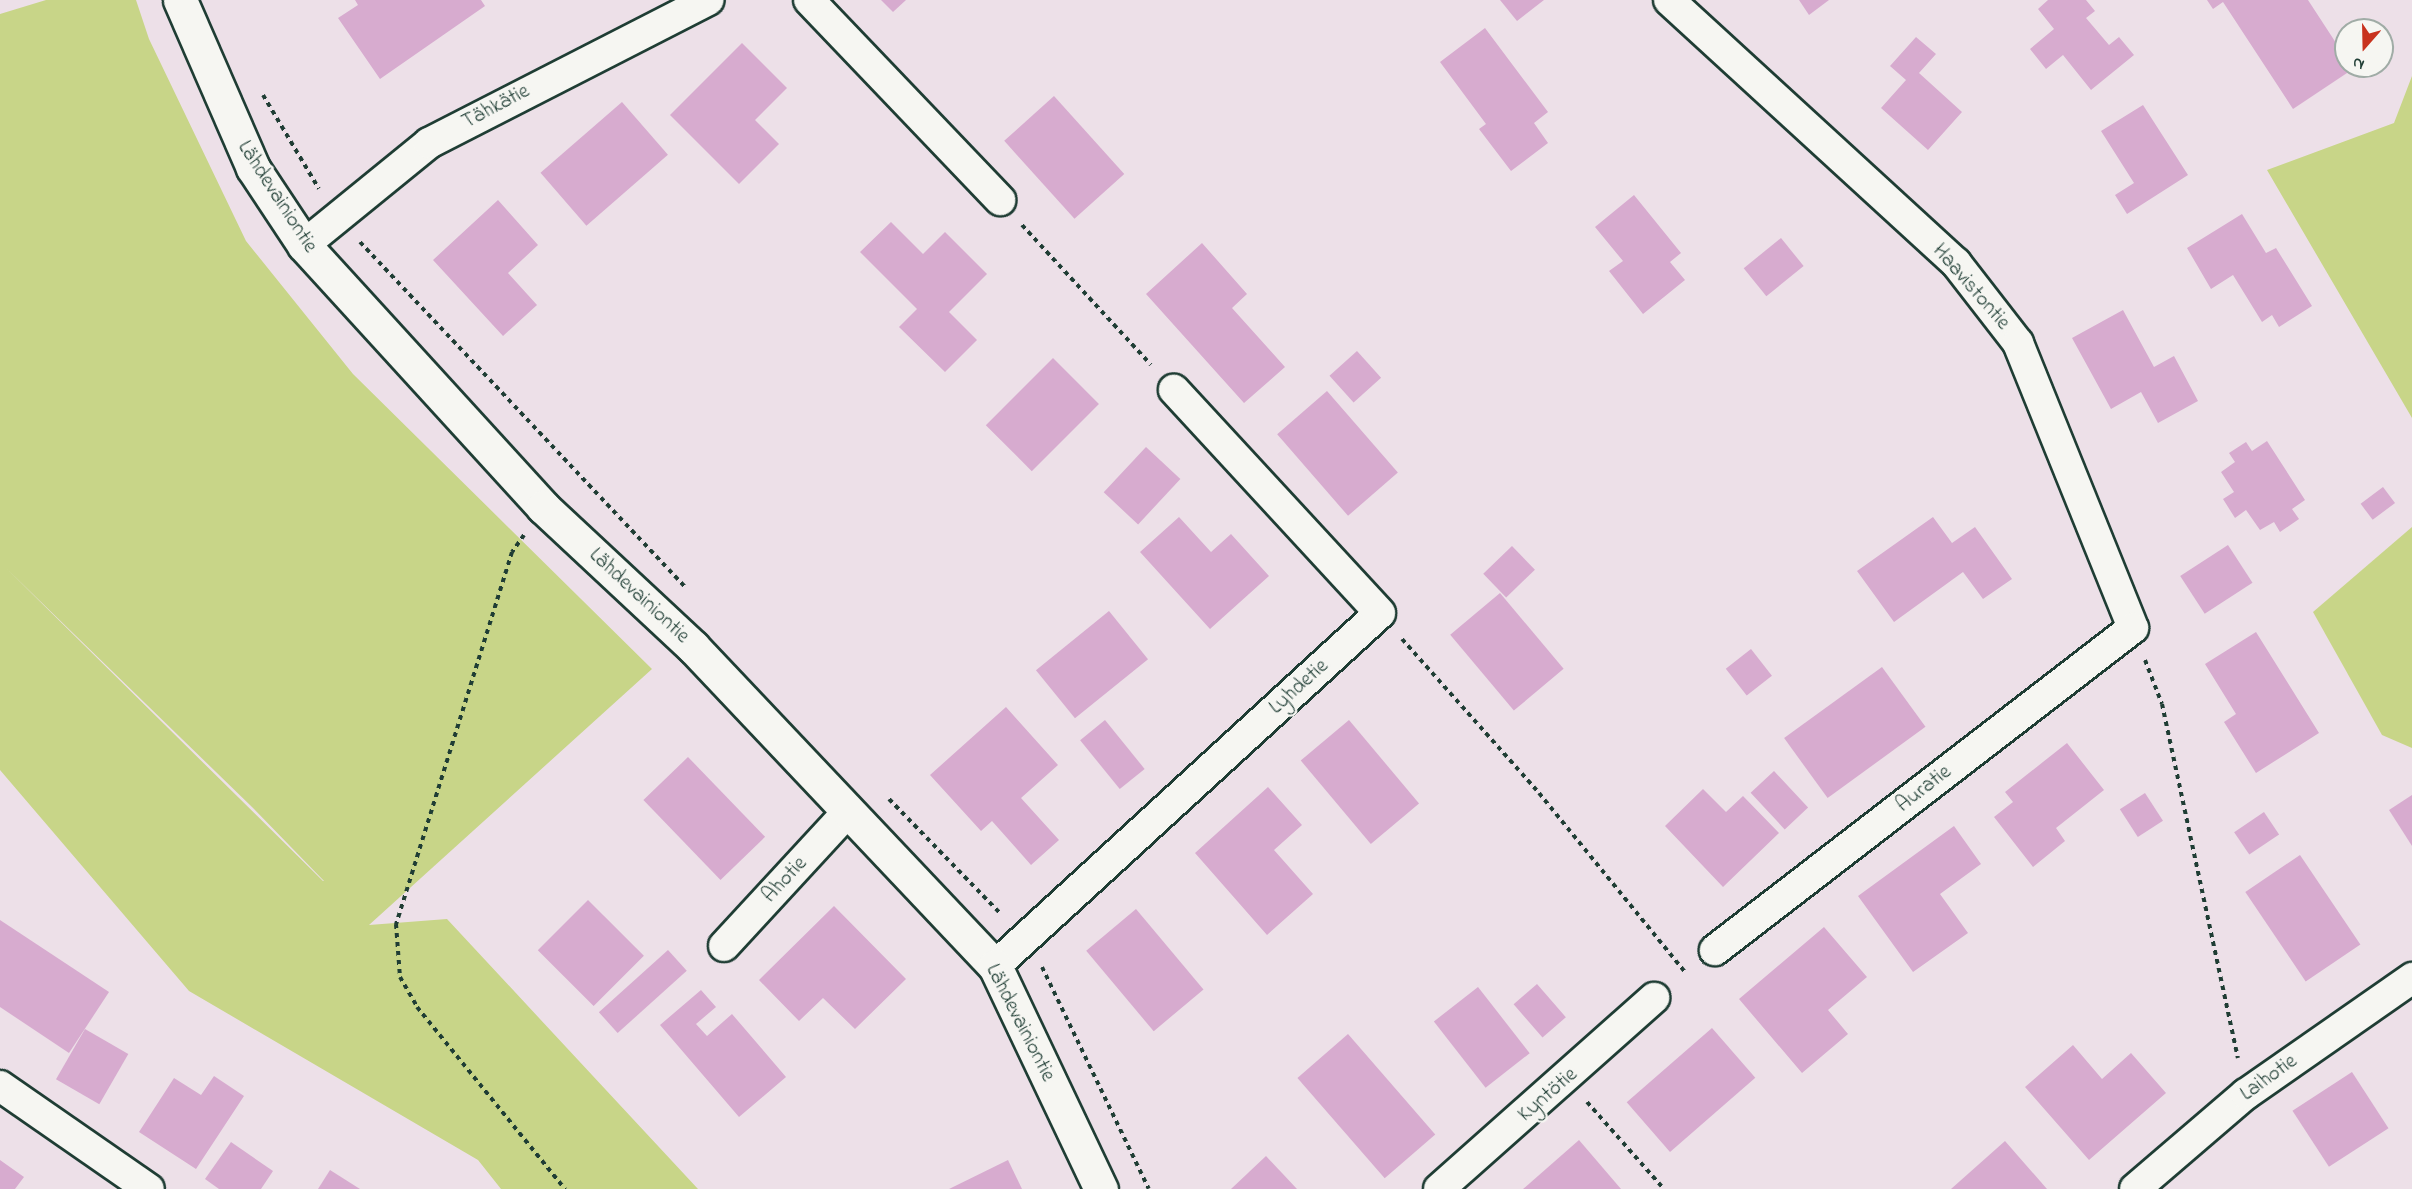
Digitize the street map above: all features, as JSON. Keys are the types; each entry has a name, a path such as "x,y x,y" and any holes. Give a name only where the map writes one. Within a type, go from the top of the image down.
{"street":[{"name":"Lähdevainiontie","path":"180,0 253,168 304,245 543,507 693,647 846,814 995,966 1101,1189"},
{"name":"Tähkätie","path":"304,245 429,143 708,0"},
{"path":"809,0 1000,200"},
{"name":"Haavistontie","path":"1669,0 1956,263 2018,343 2133,628"},
{"path":"1174,390 1380,613"},
{"name":"Lyhdetie","path":"995,966 1380,613"},
{"name":"Auratie","path":"1715,950 2133,628"},
{"name":"Ahotie","path":"724,946 846,814"},
{"name":"Laihotie","path":"2134,1189 2246,1094 2412,978"},
{"name":"Kyntötie","path":"1439,1189 1566,1079 1654,998"},
{"path":"0,1086 149,1189"}],"path":[{"path":"1000,200 1174,390"},
{"path":"543,507 512,552 396,924 400,977 417,1007 565,1189"},
{"path":"1380,613 1539,793 1685,972"},
{"path":"2133,628 2163,704 2246,1094"},
{"path":"1654,998 1715,950"},
{"path":"1566,1079 1664,1189"}],"green space":[{"path":"46,0 136,0 149,39 246,241 353,374 652,669 369,925 447,919 698,1189 501,1189 478,1160 189,991 0,770 0,14","holes":["5,567 252,807 324,881"]},
{"path":"2412,76 2412,418 2267,170 2394,123"},
{"path":"2412,527 2412,748 2382,735 2313,612"}],"building":[{"path":"355,0 481,0 485,6 380,79 338,18 358,5"},
{"path":"881,0 906,0 893,12"},
{"path":"1500,0 1544,0 1517,21"},
{"path":"1799,0 1829,0 1809,15"},
{"path":"2048,0 2086,0 2095,11 2086,18 2109,45 2119,37 2134,55 2091,90 2063,55 2046,69 2030,49 2054,29 2038,9"},
{"path":"2207,0 2308,0 2334,40 2334,78 2340,78 2293,109 2223,2 2213,9"},
{"path":"1485,28 1548,112 1534,123 1548,143 1511,171 1479,129 1486,124 1440,62"},
{"path":"1916,37 1936,54 1919,73 1962,112 1928,150 1881,108 1906,80 1890,66"},
{"path":"742,43 787,88 755,120 779,144 739,184 670,115"},
{"path":"1054,96 1124,174 1074,219 1004,141"},
{"path":"622,102 668,155 586,226 540,173"},
{"path":"2143,105 2188,175 2127,214 2115,195 2134,183 2101,131"},
{"path":"1634,195 1681,253 1670,262 1685,280 1643,314 1609,271 1623,261 1595,227"},
{"path":"498,200 538,245 508,273 537,305 503,336 433,260"},
{"path":"2242,214 2266,253 2276,248 2312,306 2279,327 2272,315 2262,322 2233,275 2211,289 2187,248"},
{"path":"891,222 923,254 945,232 987,274 949,312 977,340 945,372 899,327 917,309 860,252"},
{"path":"1781,238 1804,266 1766,296 1744,268"},
{"path":"1202,243 1247,294 1232,308 1285,367 1244,403 1146,294"},
{"path":"2123,310 2154,367 2174,356 2198,401 2158,423 2141,392 2111,409 2072,338"},
{"path":"1357,351 1381,378 1354,403 1330,376"},
{"path":"1053,358 1099,404 1032,471 986,425"},
{"path":"1327,391 1398,473 1348,516 1277,434"},
{"path":"2267,441 2305,500 2292,509 2299,519 2280,532 2274,522 2260,530 2246,510 2235,518 2223,499 2234,492 2221,472 2235,462 2229,453 2246,442 2252,451"},
{"path":"1146,447 1180,479 1138,524 1104,492"},
{"path":"2383,487 2395,503 2373,520 2361,504"},
{"path":"1179,517 1211,552 1231,534 1269,576 1210,629 1140,552"},
{"path":"1933,517 1952,543 1975,527 2012,579 1983,599 1963,572 1894,622 1857,571"},
{"path":"2228,545 2253,583 2205,614 2180,576"},
{"path":"1512,546 1535,570 1506,598 1483,574"},
{"path":"1500,593 1564,669 1514,711 1450,635"},
{"path":"1109,611 1148,659 1075,718 1036,670"},
{"path":"2256,632 2319,733 2256,773 2224,722 2236,714 2205,664"},
{"path":"1751,649 1772,676 1747,695 1726,669"},
{"path":"1882,667 1925,727 1828,798 1784,738"},
{"path":"1006,707 1058,765 1021,798 1059,840 1031,865 992,821 981,831 930,775"},
{"path":"1105,720 1145,769 1120,789 1080,740"},
{"path":"1349,720 1419,803 1371,844 1301,760"},
{"path":"2067,743 2104,790 2056,828 2065,841 2033,867 1994,817 2013,802 2005,792"},
{"path":"688,757 765,837 721,880 643,800"},
{"path":"1774,771 1808,808 1785,829 1751,793"},
{"path":"1268,787 1302,825 1274,850 1313,894 1267,935 1195,853"},
{"path":"1703,789 1726,812 1743,796 1779,833 1723,887 1665,826"},
{"path":"2145,793 2163,821 2138,837 2120,809"},
{"path":"2412,795 2412,846 2389,810"},
{"path":"2264,812 2279,834 2249,855 2234,832"},
{"path":"1954,826 1981,864 1940,894 1968,933 1913,972 1858,896"},
{"path":"2300,855 2360,945 2306,981 2245,892"},
{"path":"588,900 644,956 594,1006 538,950"},
{"path":"834,906 906,979 855,1029 823,998 799,1021 759,980"},
{"path":"1136,909 1203,989 1154,1031 1086,951"},
{"path":"0,920 109,992 69,1053 0,1007"},
{"path":"1824,927 1867,977 1828,1010 1848,1034 1802,1073 1739,999"},
{"path":"668,950 687,971 618,1033 599,1012"},
{"path":"1537,984 1566,1017 1542,1038 1514,1004"},
{"path":"1478,987 1530,1053 1486,1088 1434,1021"},
{"path":"701,990 716,1007 696,1024 707,1036 732,1014 786,1077 739,1117 660,1025"},
{"path":"1712,1028 1755,1078 1670,1152 1627,1102"},
{"path":"85,1029 128,1054 99,1104 56,1079"},
{"path":"1348,1034 1435,1134 1385,1178 1297,1078"},
{"path":"2073,1045 2102,1079 2131,1053 2166,1093 2089,1160 2025,1087"},
{"path":"2352,1072 2388,1128 2329,1167 2292,1111"},
{"path":"214,1076 244,1096 196,1169 139,1132 174,1078 201,1095"},
{"path":"1579,1140 1621,1189 1523,1189"},
{"path":"2005,1141 2047,1189 1951,1189"},
{"path":"231,1142 273,1171 261,1189 219,1189 205,1179"},
{"path":"1266,1156 1297,1189 1231,1189"},
{"path":"0,1160 24,1177 15,1189 0,1189"},
{"path":"1008,1160 1022,1189 949,1189"},
{"path":"330,1170 360,1189 318,1189"}]}
